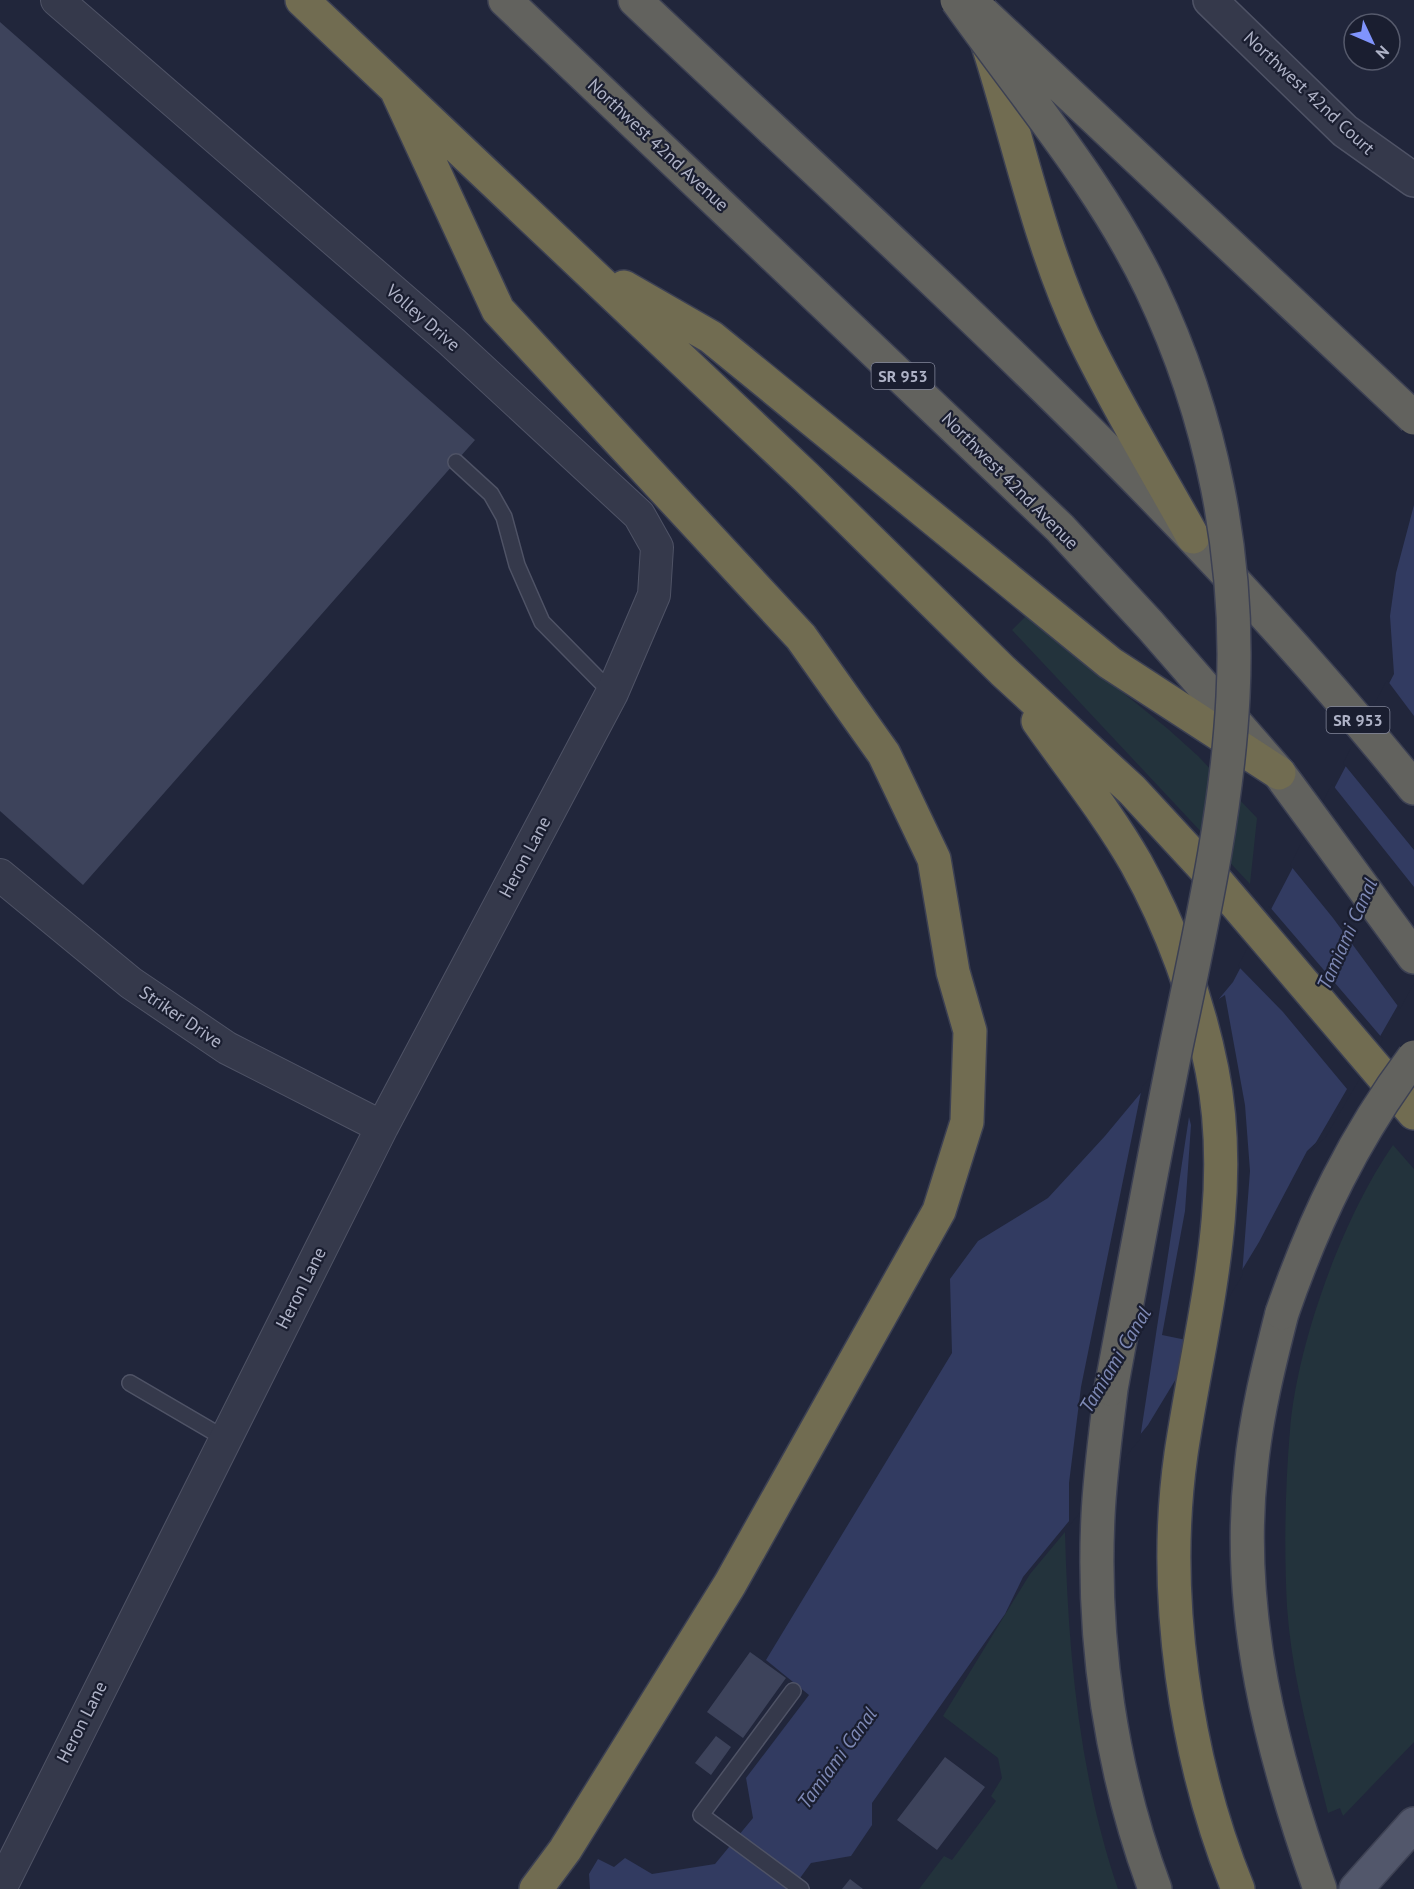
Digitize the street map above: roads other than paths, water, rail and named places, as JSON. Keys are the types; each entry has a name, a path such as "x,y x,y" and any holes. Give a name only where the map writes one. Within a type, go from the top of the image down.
{"highway":[{"path":"302,0 896,563 1003,670 1132,790 1218,883 1414,1113"},
{"name":"Northwest 42nd Avenue","path":"505,0 1060,528 1150,625 1280,773 1414,957"},
{"name":"SR 953","path":"635,0 1059,402 1192,537 1326,680 1414,788"},
{"path":"957,0 1010,75 1091,181 1123,233 1151,289 1186,373 1212,458 1225,525 1234,642 1233,700 1224,787 1201,923 1111,1389 1098,1516 1097,1581 1103,1660 1120,1768 1134,1827 1155,1889"},
{"path":"969,0 990,50 1030,197 1064,291 1083,336 1192,537"},
{"path":"969,0 1414,418"},
{"path":"396,89 498,310 801,637 884,754 934,860 953,972 970,1031 967,1122 939,1211 730,1584 565,1850 536,1889"},
{"path":"578,261 711,337 1110,663 1280,773"},
{"path":"1003,670 1136,864 1178,956 1198,1011 1213,1072 1222,1171 1218,1238 1178,1488 1177,1616 1183,1679 1194,1740 1210,1807 1238,1889"},
{"path":"1320,1889 1294,1814 1264,1702 1252,1629 1248,1504 1253,1448 1282,1312 1325,1199 1354,1145 1386,1094 1414,1057"}],"main road":[{"path":"1356,1889 1414,1824"}],"street":[{"name":"Volley Drive","path":"57,0 452,342 639,515 657,548 654,595 612,693"},
{"name":"Northwest 42nd Court","path":"1210,0 1345,131 1397,171 1414,180"},
{"name":"Heron Lane","path":"0,1889 224,1438 382,1127 612,693"},
{"name":"Striker Drive","path":"0,875 131,983 227,1048 382,1127"}],"lane":[{"path":"456,462 491,494 504,517 517,565 542,622 612,693"},
{"path":"130,1383 224,1438"},
{"path":"793,1691 701,1815 799,1888"}],"water":[{"name":"Tamiami Canal","path":"1414,505 1414,977 1323,1136 1307,1151 1259,1242 1148,1425 1023,1577 1005,1614 872,1803 872,1825 851,1856 811,1863 792,1889 590,1889 589,1874 598,1859 614,1867 625,1858 652,1874 715,1864 753,1818 746,1778 809,1695 766,1660 952,1353 950,1279 978,1241 1048,1198 1105,1136 1233,982 1394,674 1390,616 1396,573"}]}
